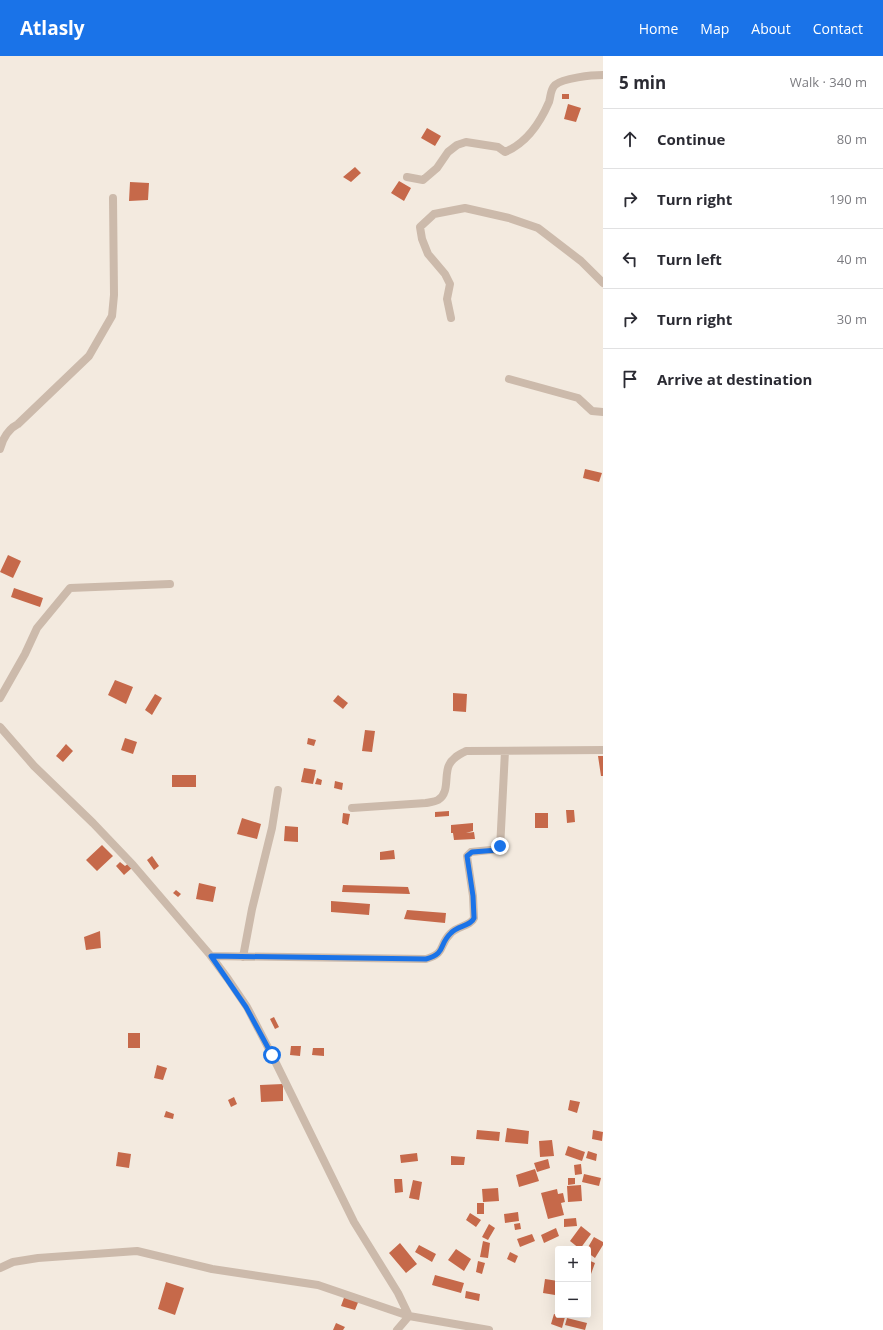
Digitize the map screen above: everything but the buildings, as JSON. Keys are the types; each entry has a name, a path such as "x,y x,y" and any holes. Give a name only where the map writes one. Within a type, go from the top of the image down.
{"street":[{"path":"407,177 423,180 437,168 448,152 457,145 466,142 498,147 505,152 516,147 536,127 544,114 551,90 556,84 584,76 603,75"},
{"path":"0,449 2,442 11,428 18,424 89,356 112,316 114,295 113,198"},
{"path":"451,318 447,300 450,284 445,274 428,254 422,239 420,227 434,214 465,208 509,218 538,228 581,262 603,283"},
{"path":"509,379 578,398 592,411 603,412"},
{"path":"0,698 25,654 37,628 70,588 170,584"},
{"path":"0,727 34,766 93,823 133,865 211,956 246,1007 291,1093 354,1222 398,1293 409,1316"},
{"path":"352,808 426,803 438,800 443,795 445,790 448,766 454,758 466,751 603,750"},
{"path":"211,956 426,959 436,956 451,932 459,926 470,923 474,918 473,896 467,856 472,852 500,849 505,751"},
{"path":"243,957 252,909 272,828 278,790"},
{"path":"0,1268 13,1262 38,1258 137,1251 212,1269 318,1285 409,1316 489,1330"},
{"path":"397,1330 409,1316"}],"route":[{"path":"272,1055 246,1007 211,956 426,959 436,956 451,932 459,926 470,923 474,918 473,896 467,856 472,852 498,850 500,849 500,846"}]}
